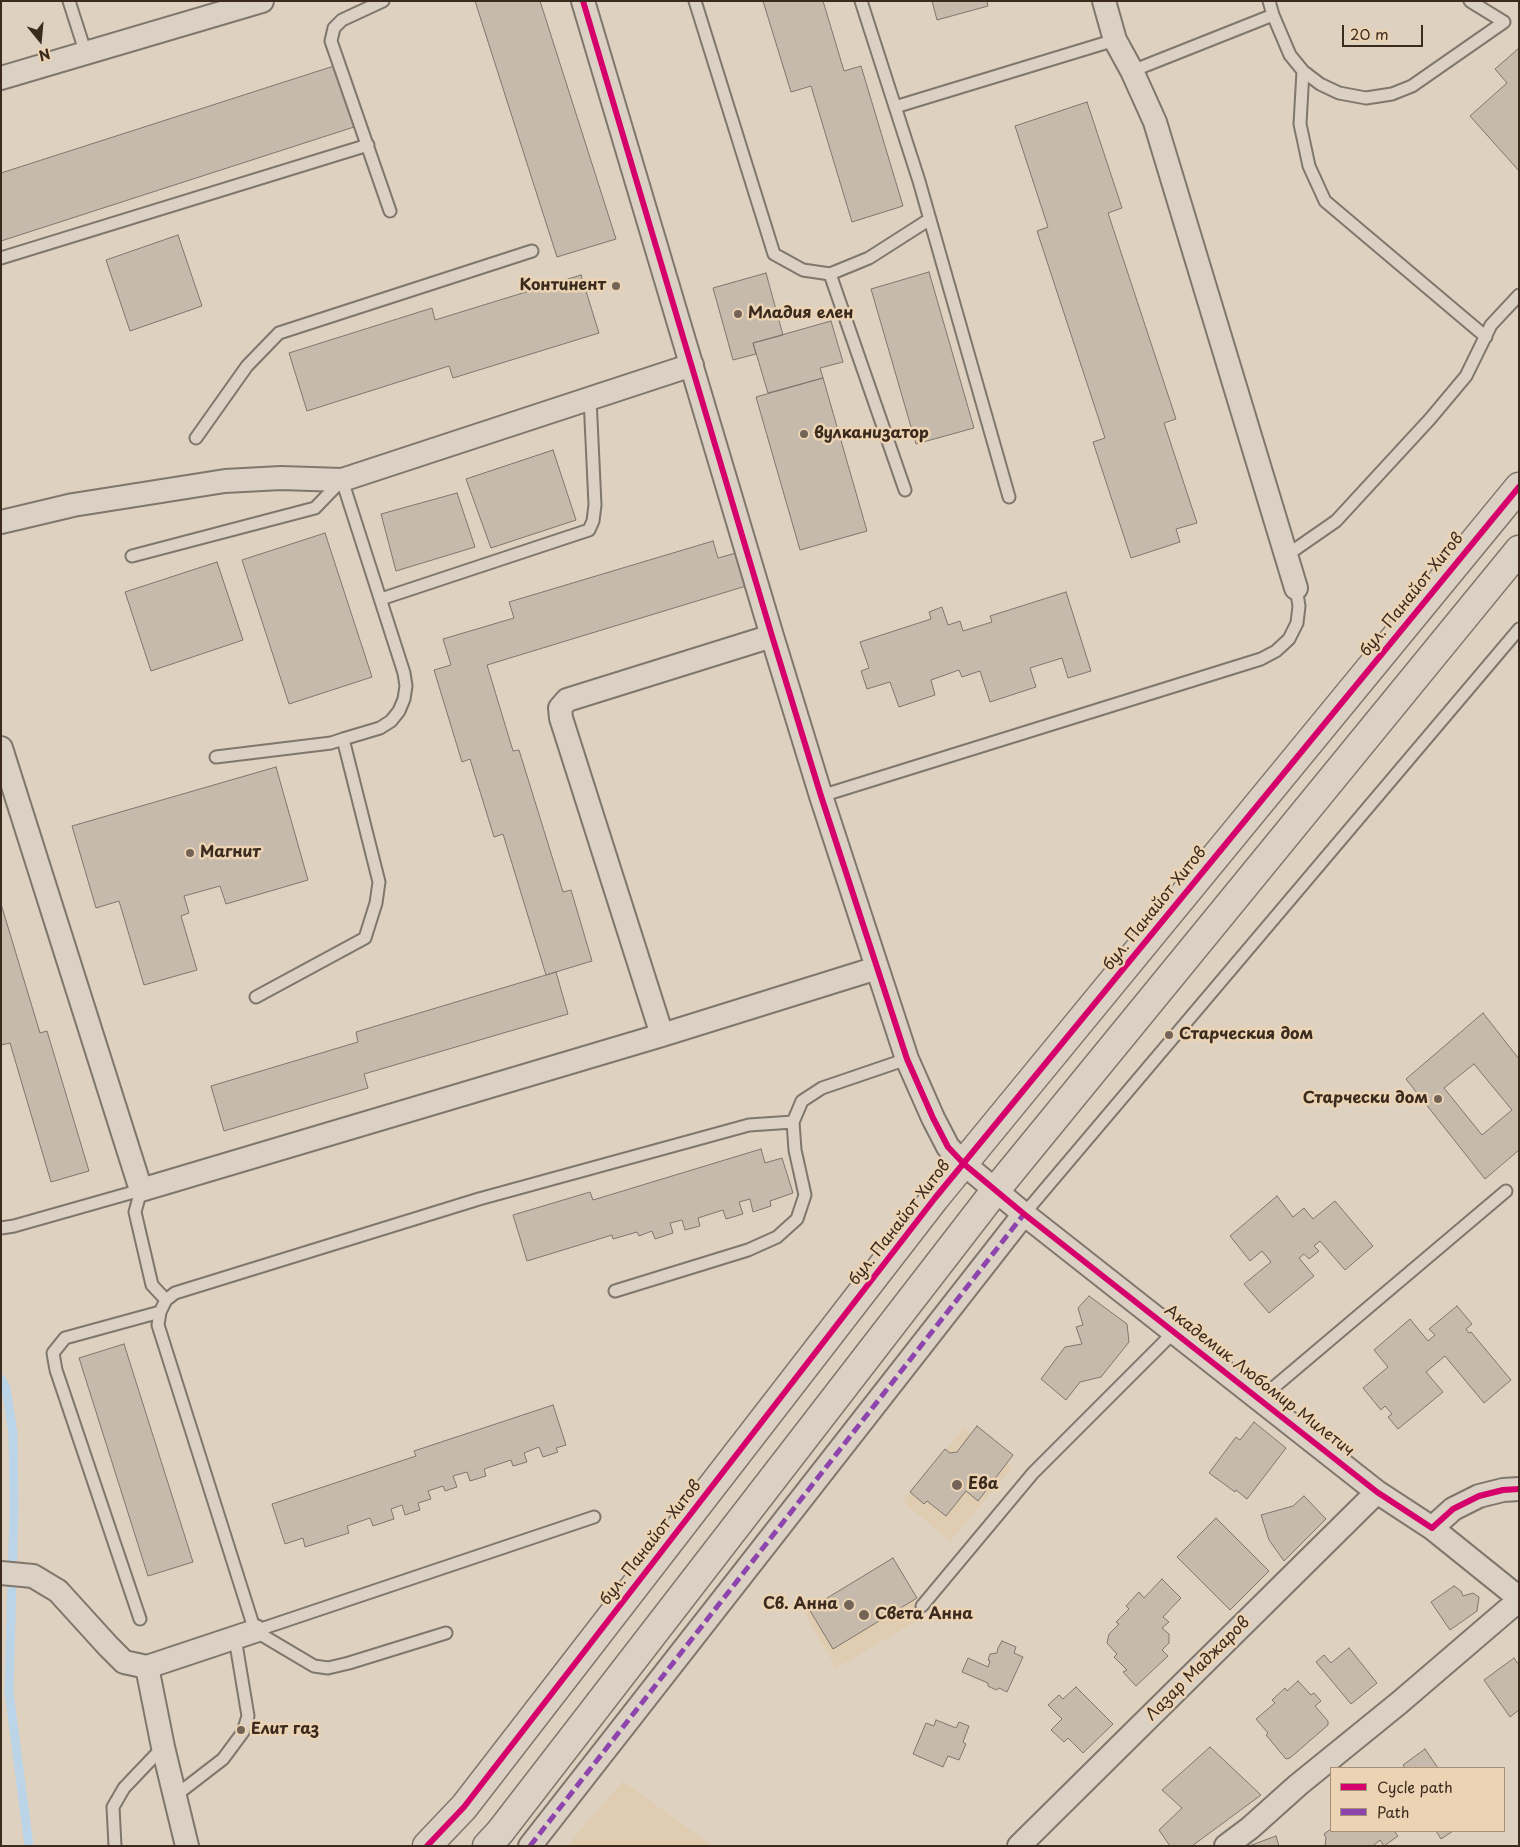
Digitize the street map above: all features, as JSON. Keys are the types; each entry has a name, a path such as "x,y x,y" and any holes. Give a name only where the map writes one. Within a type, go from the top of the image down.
{"street":[{"path":"1,78 262,1"},
{"name":"Академик Любомир Милетич","path":"583,1 821,796 907,1059 948,1147 964,1164 1024,1214 1377,1492 1432,1528 1519,1599"},
{"path":"1104,1 1115,40 1132,71 1155,122 1296,588"},
{"path":"1,522 73,505 225,481 281,478 342,480 692,365"},
{"name":"бул. Панайот Хитов","path":"427,1846 464,1807 935,1198 1519,487"},
{"path":"487,1846 500,1832 995,1191 1516,560"},
{"path":"662,1035 561,718 560,708 567,700 772,636"},
{"path":"1,748 140,1190 662,1035 877,968"},
{"path":"530,1846 1024,1214"},
{"path":"1432,1528 1453,1509 1479,1496 1502,1490 1519,1489"},
{"name":"Лазар Маджаров","path":"1019,1846 1377,1492"},
{"path":"1,1573 31,1576 58,1591 124,1662 147,1667 245,1634"},
{"path":"1226,1846 1250,1828 1298,1784 1399,1703 1519,1599"},
{"path":"147,1667 163,1747 187,1846"}],"lane":[{"path":"69,1 86,54"},
{"path":"383,1 342,20 334,28 331,41 390,211"},
{"path":"695,1 774,254 803,270 830,274 868,258 930,219"},
{"path":"861,1 930,219 1009,497"},
{"path":"1269,1 1272,15 1290,55 1303,71 1320,84 1339,93 1366,98 1392,94 1412,86 1504,22 1470,1"},
{"path":"1132,71 1272,15"},
{"path":"895,107 1115,40"},
{"path":"1303,71 1300,124 1309,166 1325,201 1486,337"},
{"path":"1,258 368,145"},
{"path":"196,438 247,366 280,333 532,251"},
{"path":"830,274 905,490"},
{"path":"1287,555 1336,521 1430,420 1466,376 1491,324 1519,295"},
{"path":"380,599 589,530 593,522 595,505 590,398"},
{"path":"132,556 315,508 342,480 404,673 406,686 404,700 399,711 380,728 343,740 216,758"},
{"path":"821,796 1261,659 1283,645 1297,623 1299,606 1296,588"},
{"path":"1024,1214 1519,628"},
{"path":"256,997 365,938 376,903 379,882 343,740"},
{"path":"616,1290 748,1250 777,1237 797,1219 805,1195 795,1150 793,1122 802,1101 822,1088 907,1059"},
{"path":"175,1796 223,1759 243,1732 248,1716 245,1634 158,1325 160,1312 166,1300 175,1293 479,1199 750,1125 793,1122"},
{"path":"1,1228 140,1190"},
{"path":"140,1190 134,1212 152,1285 166,1300"},
{"path":"1260,1399 1506,1191"},
{"path":"140,1619 56,1370 54,1353 65,1338 160,1312"},
{"path":"922,1606 1033,1472 1174,1332"},
{"path":"245,1634 594,1517"},
{"path":"245,1634 314,1666 328,1668 446,1633"},
{"path":"114,1846 114,1807 124,1788 163,1747"}],"shaded area":[{"name":"Ева","path":"964,1428 1012,1468 950,1541 903,1502"},
{"name":"Света Анна","path":"892,1563 923,1617 836,1668 805,1614"},
{"path":"623,1781 712,1846 567,1846"}],"building":[{"path":"475,1 540,1 616,239 557,257"},
{"path":"763,1 823,1 844,71 861,66 903,206 852,222 811,86 791,92"},
{"path":"932,1 987,1 988,6 937,20"},
{"path":"1519,48 1519,171 1470,116 1507,83 1495,69"},
{"path":"334,66 354,127 1,241 1,173"},
{"path":"1087,102 1122,208 1108,213 1176,419 1164,423 1197,523 1176,529 1180,542 1131,558 1093,442 1105,438 1037,231 1048,227 1015,126"},
{"path":"178,235 202,306 130,331 106,260"},
{"path":"929,272 974,428 916,444 871,289"},
{"path":"766,273 783,335 753,343 756,354 733,360 713,288"},
{"path":"581,275 599,333 453,378 449,366 307,411 289,353 432,308 435,320"},
{"path":"831,321 843,362 820,368 823,378 768,393 753,343"},
{"path":"823,378 867,531 800,550 756,397"},
{"path":"553,450 576,520 491,548 466,479"},
{"path":"457,493 475,547 396,571 381,514"},
{"path":"325,533 372,677 289,704 242,560"},
{"path":"713,541 718,558 736,553 746,586 487,665 513,751 519,750 563,892 571,890 592,961 546,975 503,834 494,837 470,759 462,762 434,670 451,665 443,639 514,618 509,602"},
{"path":"217,562 243,640 151,671 125,592"},
{"path":"1066,592 1091,671 1068,678 1062,658 1030,668 1036,687 990,702 980,671 962,677 959,670 931,680 935,695 899,707 890,682 867,689 861,671 869,668 860,642 931,619 929,612 942,607 948,625 960,621 963,631 992,622 990,616"},
{"name":"Магнит","path":"276,767 308,880 226,904 220,886 184,896 189,913 181,916 197,970 144,985 119,901 96,908 72,826"},
{"path":"1,904 40,1033 47,1031 89,1171 51,1182 10,1043 1,1045"},
{"path":"556,972 568,1014 364,1074 368,1088 224,1131 211,1086 358,1042 356,1032"},
{"name":"Старчески дом","path":"1483,1013 1519,1059 1519,1150 1485,1179 1406,1079","holes":["1474,1064 1512,1110 1482,1135 1444,1088"]},
{"path":"761,1149 765,1163 782,1158 793,1193 770,1201 771,1206 753,1212 750,1199 739,1202 743,1214 726,1219 723,1210 698,1218 700,1226 685,1230 682,1220 670,1223 673,1233 655,1239 652,1231 639,1236 637,1232 613,1239 612,1235 527,1261 513,1215 590,1192 593,1200"},
{"path":"1277,1196 1293,1217 1304,1208 1313,1219 1335,1201 1373,1246 1345,1270 1320,1241 1314,1246 1319,1251 1309,1259 1304,1254 1299,1258 1314,1276 1269,1313 1244,1284 1271,1262 1262,1251 1250,1261 1230,1236"},
{"path":"1089,1296 1127,1324 1129,1342 1101,1377 1080,1382 1066,1400 1041,1379 1065,1347 1082,1344 1076,1327 1083,1325 1078,1308"},
{"path":"1457,1306 1472,1324 1466,1329 1469,1333 1471,1332 1511,1380 1484,1403 1445,1356 1426,1372 1443,1392 1398,1429 1388,1417 1392,1414 1385,1406 1381,1410 1363,1388 1388,1367 1374,1350 1410,1319 1428,1341 1435,1335 1429,1329"},
{"path":"124,1344 193,1562 148,1576 79,1358"},
{"path":"553,1405 566,1445 556,1448 558,1452 543,1457 539,1447 524,1453 527,1462 513,1466 511,1460 484,1469 486,1476 470,1481 467,1472 453,1476 457,1487 445,1491 443,1486 428,1491 431,1499 418,1503 420,1510 405,1515 402,1505 391,1509 394,1519 373,1526 370,1518 347,1526 349,1533 305,1547 303,1538 285,1544 272,1504 416,1456 414,1451"},
{"path":"1254,1422 1286,1448 1247,1499 1209,1473 1236,1437 1240,1440"},
{"name":"Ева","path":"977,1426 1013,1455 978,1501 966,1491 946,1516 927,1501 924,1504 910,1492 945,1449 950,1453 957,1452"},
{"path":"1304,1496 1326,1519 1284,1561 1269,1540 1261,1515 1293,1506"},
{"path":"1216,1518 1269,1571 1230,1610 1177,1557"},
{"name":"Света Анна","path":"893,1558 917,1598 833,1649 809,1609"},
{"path":"1162,1579 1181,1598 1163,1617 1169,1622 1162,1628 1169,1634 1169,1643 1162,1650 1168,1656 1136,1686 1123,1672 1127,1670 1114,1657 1117,1654 1107,1643 1109,1634 1119,1624 1116,1622 1129,1609 1126,1606 1139,1592 1144,1598"},
{"path":"1454,1586 1461,1591 1463,1596 1473,1593 1479,1597 1477,1611 1450,1630 1431,1602"},
{"path":"1002,1641 1016,1647 1014,1653 1023,1657 1007,1692 999,1688 996,1690 988,1686 988,1683 962,1672 968,1658 988,1667 990,1654 997,1653"},
{"path":"1349,1648 1377,1683 1351,1704 1316,1662 1324,1655 1331,1663"},
{"path":"1514,1658 1519,1665 1519,1710 1510,1717 1484,1680"},
{"path":"1298,1681 1311,1695 1314,1693 1321,1701 1315,1706 1328,1721 1328,1725 1290,1758 1286,1759 1266,1735 1268,1733 1256,1719 1275,1703 1272,1700 1285,1688 1287,1691"},
{"path":"1076,1687 1113,1724 1083,1753 1068,1738 1064,1742 1051,1730 1062,1719 1048,1705 1059,1695 1063,1699"},
{"path":"936,1720 956,1728 959,1722 969,1726 963,1742 966,1744 959,1760 948,1756 943,1767 913,1754 926,1723 934,1726"},
{"path":"1210,1747 1261,1795 1192,1846 1170,1846 1159,1830 1182,1808 1162,1790"},
{"path":"1425,1749 1437,1767 1404,1767 1403,1765"},
{"path":"1330,1830 1330,1832 1395,1832 1398,1836 1384,1846 1380,1840 1373,1846 1325,1846 1326,1838 1324,1834"},
{"path":"1437,1832 1452,1832 1441,1839"},
{"path":"1276,1836 1279,1846 1249,1846"}],"waterway":[{"path":"1,1379 6,1388 13,1434 14,1510 9,1692 29,1846"}],"marked path":[{"path":"530,1846 1024,1214"}],"cycle path":[{"path":"583,1 821,796 907,1059 948,1147 964,1164 1024,1214 1377,1492 1432,1528 1453,1509 1479,1496 1503,1490 1519,1489"},
{"path":"427,1846 464,1807 935,1198 1519,487"}],"place":[{"name":"Континент","path":"616,286"},
{"name":"Младия елен","path":"738,314"},
{"name":"вулканизатор","path":"804,434"},
{"name":"Магнит","path":"190,853"},
{"name":"Старческия дом","path":"1169,1035"},
{"name":"Старчески дом","path":"1438,1099"},
{"name":"Ева","path":"957,1485"},
{"name":"Св. Анна","path":"849,1605"},
{"name":"Света Анна","path":"864,1615"},
{"name":"Елит газ","path":"241,1730"}]}
